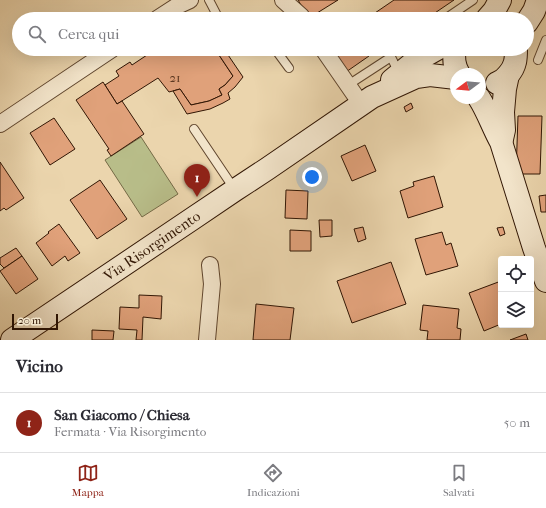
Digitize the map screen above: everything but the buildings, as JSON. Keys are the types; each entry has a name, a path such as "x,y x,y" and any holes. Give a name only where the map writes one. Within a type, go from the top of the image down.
{"main road":[{"path":"493,12 500,0"},
{"path":"533,12 538,0"},
{"name":"Via Risorgimento","path":"366,101 406,62 420,56"},
{"path":"453,56 456,68"},
{"path":"501,142 504,130 505,88 508,76 515,63 516,56"},
{"name":"Via Risorgimento","path":"12,340 186,224 366,101 416,77 430,75 450,77"},
{"path":"486,86 500,82 508,76"},
{"path":"483,104 488,113 494,131 501,142 534,248 546,278"}],"street":[{"path":"168,12 190,0"},
{"path":"283,0 296,12"},
{"path":"0,124 102,56"},
{"path":"328,56 348,85 366,101"},
{"path":"207,340 212,284 210,264"}],"lane":[{"path":"209,0 215,12"},
{"path":"456,12 473,0"},
{"path":"538,60 546,40"},
{"path":"280,56 289,68"},
{"path":"348,85 391,57 406,62"},
{"path":"194,129 234,190"}],"green space":[{"path":"141,137 178,194 142,217 105,160"}],"place":[{"name":"San Giacomo / Chiesa","path":"197,197"}]}
